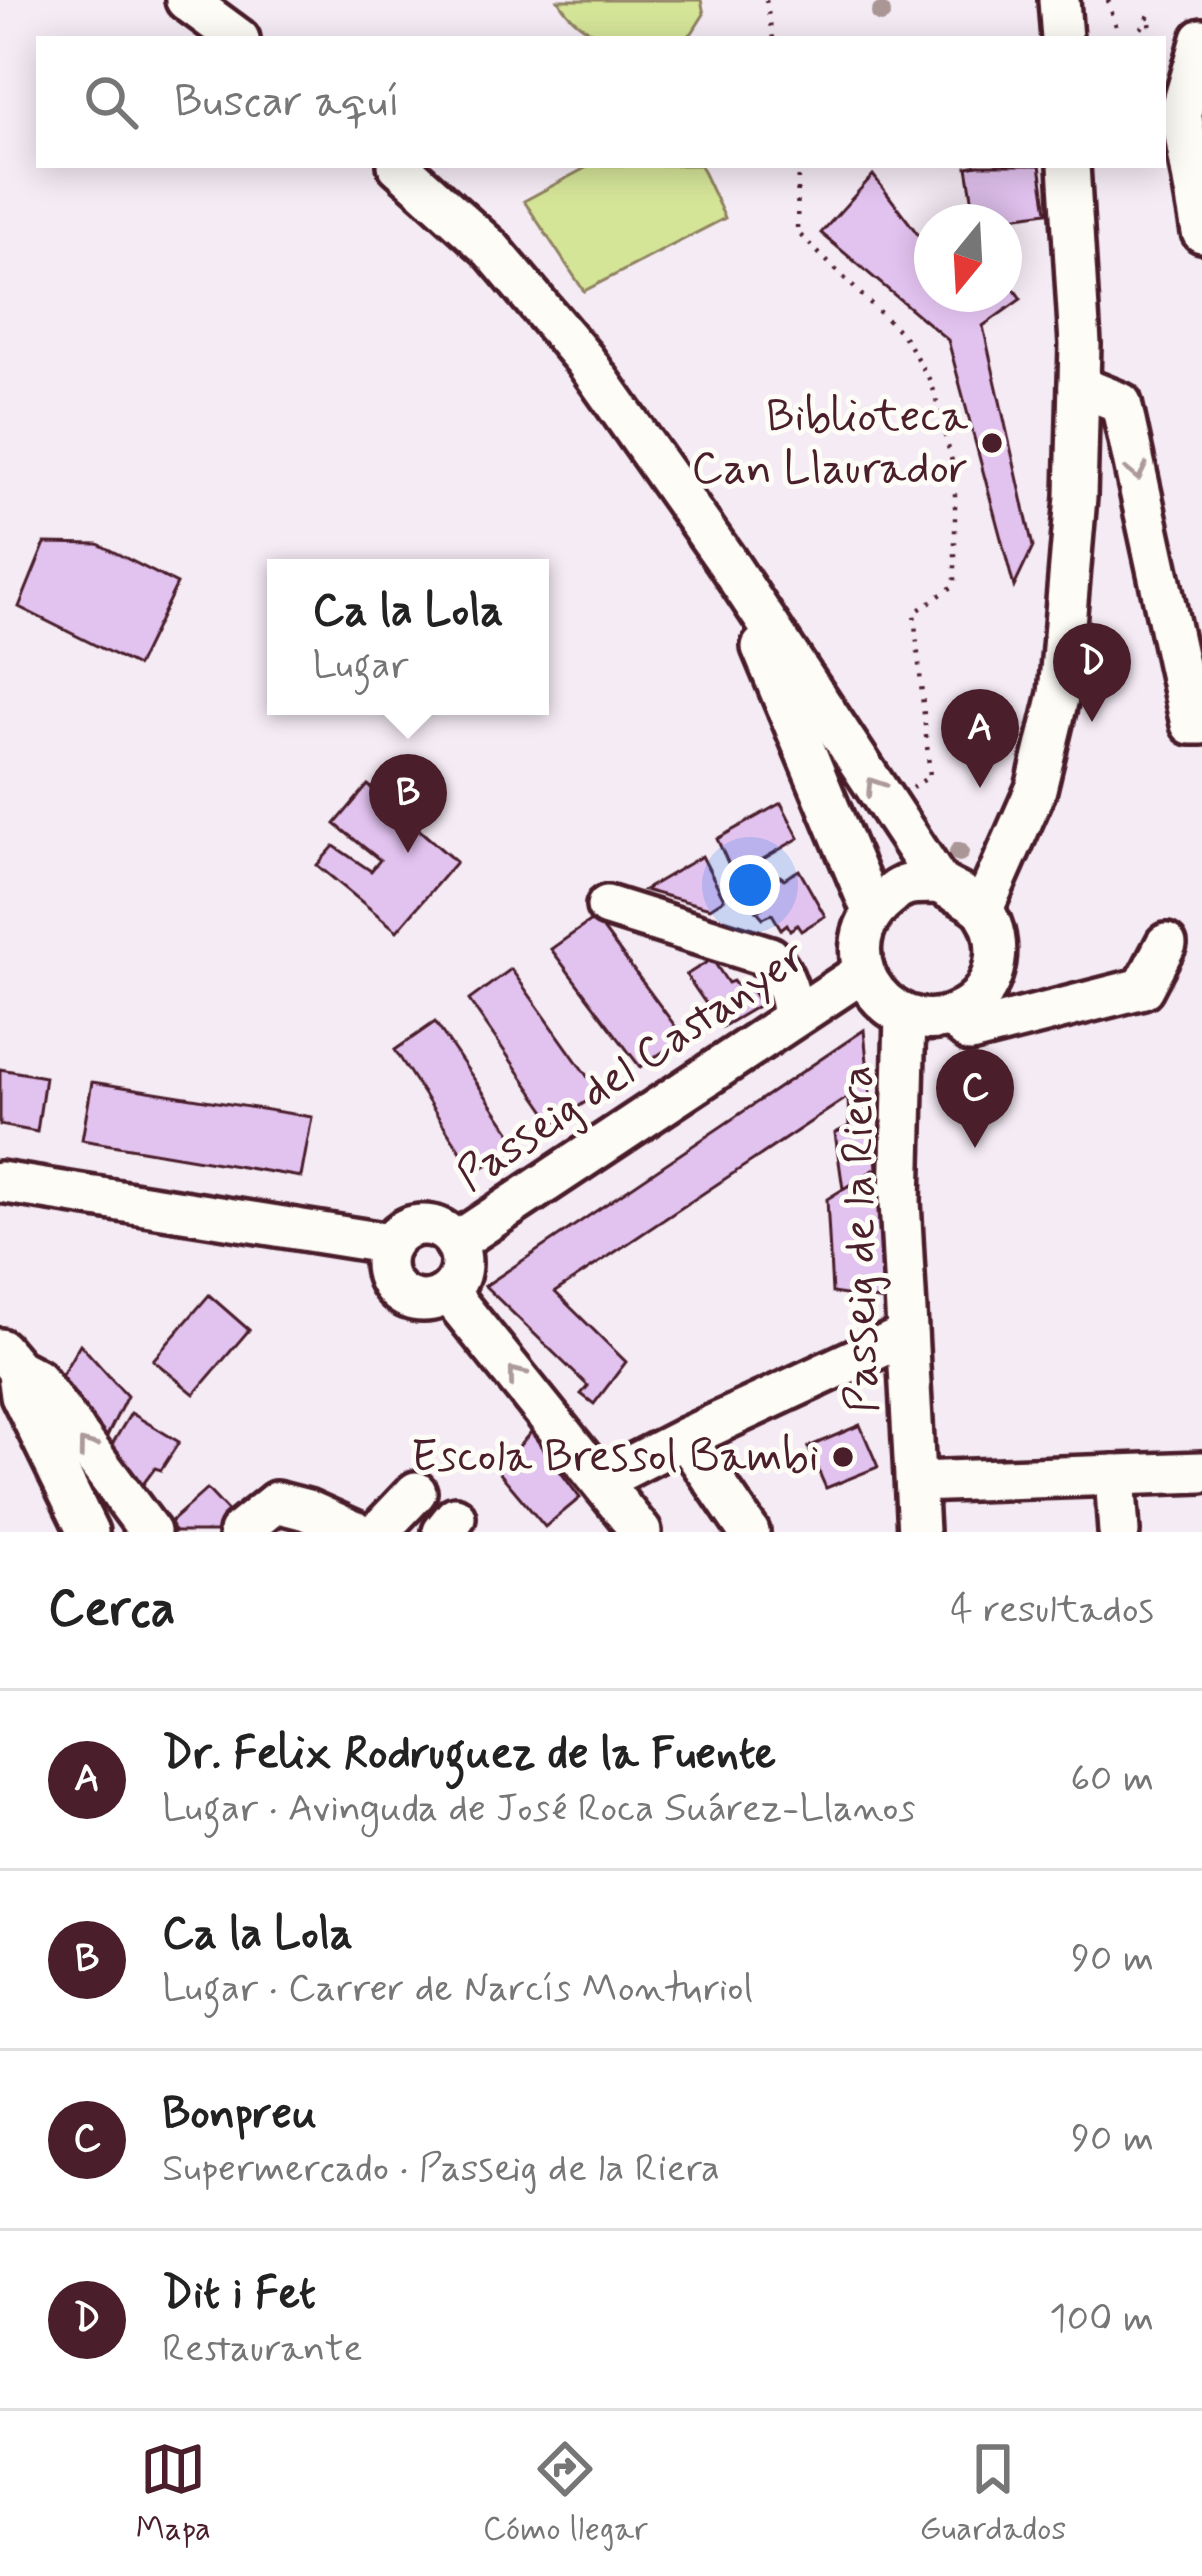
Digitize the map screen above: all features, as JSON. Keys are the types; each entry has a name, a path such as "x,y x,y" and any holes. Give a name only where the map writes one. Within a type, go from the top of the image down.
{"street":[{"path":"186,0 235,36"},
{"path":"1059,0 1061,36"},
{"path":"1202,39 1180,112 1202,232"},
{"path":"401,168 490,249 584,358 725,559 939,884 983,909 995,934 996,962 986,988 950,1016 905,1016 879,999 862,972 860,940 872,911 903,885 939,884"},
{"path":"983,909 1036,789 1059,694 1076,497 1080,344 1069,168"},
{"path":"1079,386 1121,403 1191,724 1202,724"},
{"path":"725,559 872,911"},
{"path":"607,906 770,957 789,989 793,1018"},
{"path":"950,1016 970,1032 1143,988 1166,944"},
{"name":"Passeig del Castanyer","path":"454,1243 862,972"},
{"name":"Passeig de la Riera","path":"905,1016 900,1201 918,1532"},
{"path":"0,1182 390,1244"},
{"path":"422,1226 444,1232 454,1243 460,1268 448,1292 423,1301 399,1292 388,1278 390,1244 407,1229 422,1226"},
{"path":"448,1292 641,1532"},
{"path":"601,1481 907,1335"},
{"path":"8,1359 88,1532"},
{"path":"8,1359 36,1379 150,1532"},
{"path":"685,1438 749,1532"},
{"path":"916,1482 1202,1472"},
{"path":"1115,1475 1119,1532"},
{"path":"377,1532 416,1492"},
{"path":"239,1532 276,1502 356,1532"}],"path":[{"path":"766,0 772,36"},
{"path":"1108,0 1119,36"},
{"path":"1137,36 1149,15 1152,36"},
{"path":"798,168 797,232 903,335 932,384 955,472 955,586 914,613 930,776 887,805"}],"green space":[{"path":"558,0 701,0 704,14 687,36 604,36 570,16"},
{"path":"585,168 701,168 725,218 584,291 524,201"}],"building":[{"path":"967,168 1040,168 1047,212 1022,216 1022,204 973,204"},
{"name":"Biblioteca Can Llaurador","path":"873,175 914,229 914,311 821,233"},
{"name":"Biblioteca Can Llaurador","path":"915,312 1003,312 983,326 1033,547 1014,587 948,340"},
{"path":"45,543 98,544 177,584 137,666 19,607"},
{"path":"368,785 456,862 397,931 317,865 334,846 371,871 380,860 335,824"},
{"path":"781,803 799,838 734,876 717,839"},
{"path":"702,856 724,899 710,908 644,890"},
{"path":"799,870 825,916 801,931 797,925 790,930 787,924 781,929 772,914 763,918 757,911 762,908 752,894"},
{"path":"595,918 684,1038 640,1067 551,949"},
{"path":"712,959 728,983 733,981 739,989 748,984 761,1004 722,1027 686,975"},
{"path":"511,969 599,1093 554,1123 469,1000"},
{"path":"435,1022 520,1146 474,1172 395,1050"},
{"path":"864,1030 877,1168 843,1189 835,1133 849,1126 848,1097 555,1292 626,1362 594,1404 581,1394 588,1386 485,1286"},
{"path":"0,1069 45,1077 37,1132 0,1125"},
{"path":"92,1082 312,1117 301,1177 82,1140"},
{"path":"877,1168 885,1301 832,1293 827,1199"},
{"path":"209,1295 249,1330 194,1394 153,1360"},
{"path":"80,1344 127,1396 106,1438 59,1380"},
{"path":"131,1413 179,1442 161,1470 155,1468 141,1487 111,1446"},
{"name":"Escola Bressol Bambi","path":"860,1425 878,1467 826,1488 808,1447"},
{"path":"531,1432 580,1498 545,1527 498,1471"},
{"path":"207,1489 236,1520 222,1532 175,1532 168,1524"}],"place":[{"name":"Biblioteca Can Llaurador","path":"992,443"},
{"name":"Dit i Fet","path":"1092,722"},
{"name":"Dr. Felix Rodruguez de la Fuente","path":"980,788"},
{"name":"Ca la Lola","path":"408,853"},
{"name":"Bonpreu","path":"975,1148"},
{"name":"Escola Bressol Bambi","path":"843,1457"}]}
